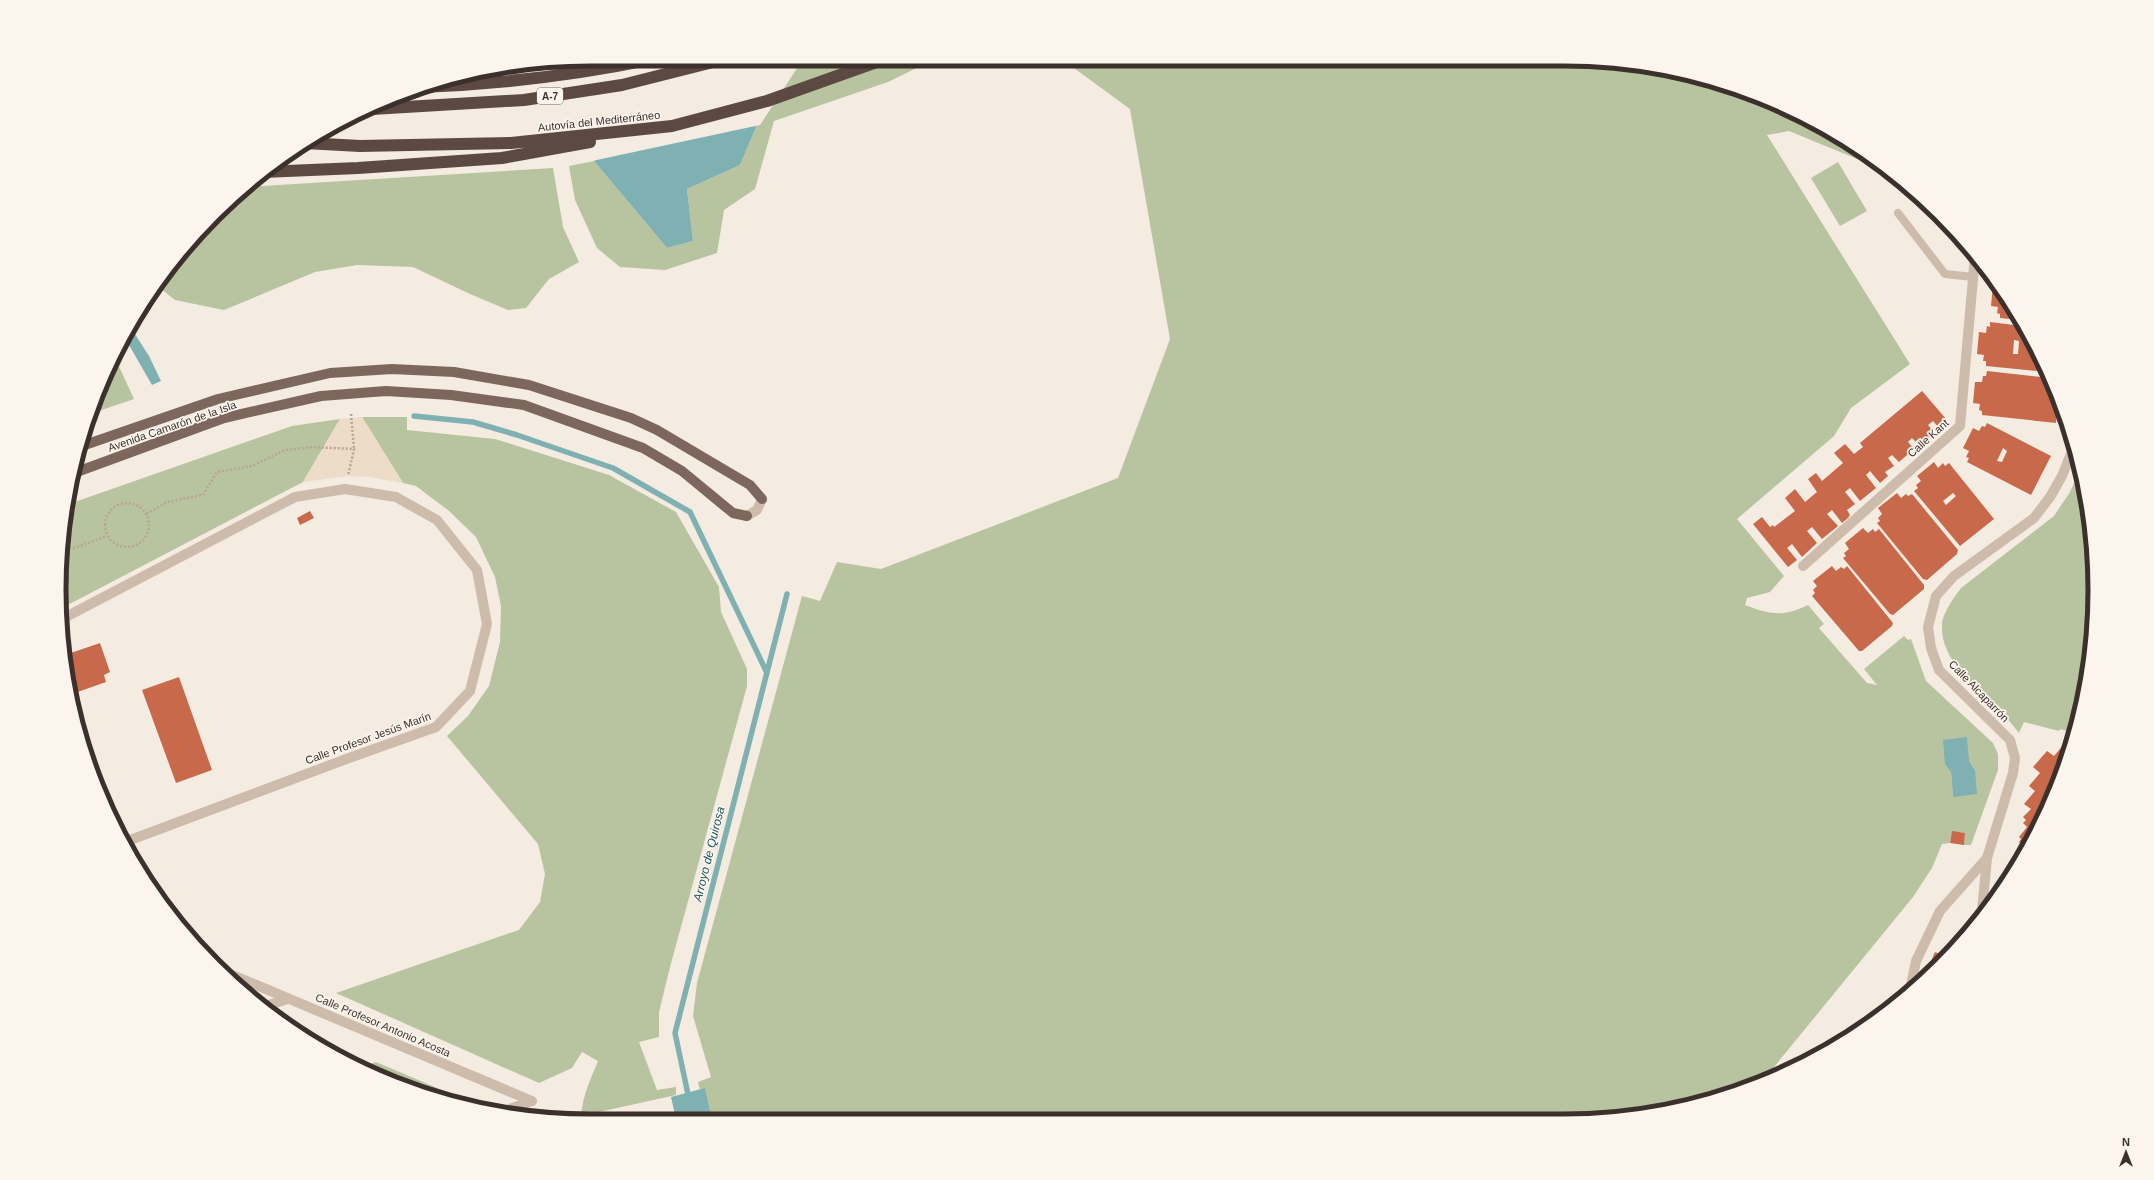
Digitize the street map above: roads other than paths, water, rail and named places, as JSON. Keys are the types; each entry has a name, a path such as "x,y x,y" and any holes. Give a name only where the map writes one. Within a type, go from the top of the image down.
{"highway":[{"path":"447,86 480,85 524,80 613,66"},
{"name":"A-7","path":"384,108 524,100 622,85 697,66"},
{"name":"Autovía del Mediterráneo","path":"316,144 360,146 511,143 672,126 767,101 864,66"},
{"path":"274,172 358,168 502,158 672,126"}],"main road":[{"name":"Avenida Camarón de la Isla","path":"87,444 218,399 330,373 392,370 454,372 529,385 631,418 657,430 750,485 762,499"},
{"name":"Avenida Camarón de la Isla","path":"80,471 224,418 321,396 386,390 444,394 524,405 636,445 682,471 733,513 747,516"}],"street":[{"name":"Calle Kant","path":"1803,566 1960,426 1974,264"},
{"name":"Calle Alcaparrón","path":"1983,905 1987,858 2014,773 2015,758 2010,740 1939,670 1931,648 1928,627 1936,596 1954,576 2034,518 2050,497 2062,476 2070,455"},
{"name":"Calle Profesor Jesús Marín","path":"67,616 294,497 345,489 396,497 437,520 477,570 487,624 470,691 436,727 130,840"},
{"name":"Avenida Camarón de la Isla","path":"747,516 757,510 762,499"},
{"path":"1912,982 1916,961 1940,911 1987,858"},
{"name":"Calle Profesor Antonio Acosta","path":"237,977 532,1101 512,1108"},
{"path":"269,1005 288,999"}],"lane":[{"path":"1898,213 1945,274 1973,277"}],"water":[{"path":"769,66 796,66 757,125 740,165 687,189 693,241 667,248 594,161 631,96"},
{"path":"134,332 149,356 161,381 152,385 128,343"},
{"path":"1967,737 1969,761 1975,770 1977,794 1953,797 1951,772 1945,764 1943,740"},
{"path":"705,1088 711,1114 675,1114 671,1097"}],"waterway":[{"path":"414,416 473,422 517,435 613,468 690,512 767,673"},
{"name":"Arroyo de Quirosa","path":"689,1099 675,1033 787,594"}]}
